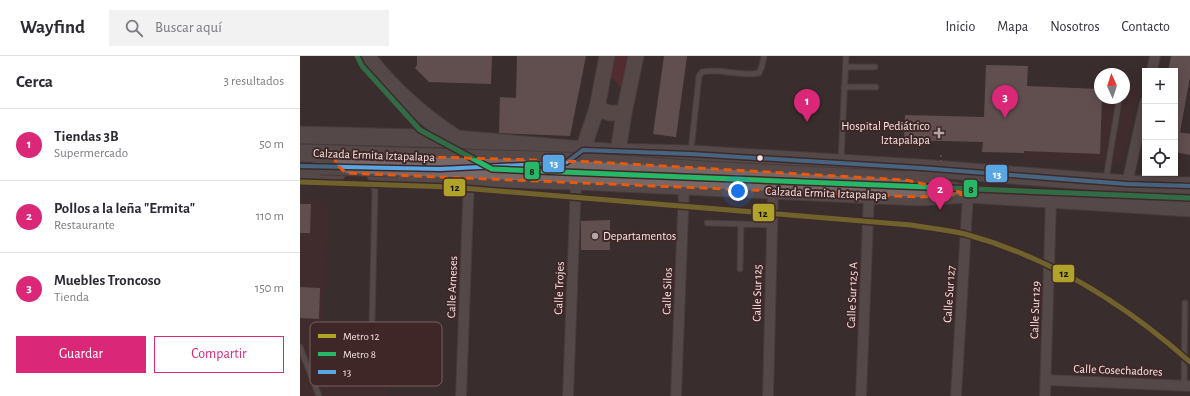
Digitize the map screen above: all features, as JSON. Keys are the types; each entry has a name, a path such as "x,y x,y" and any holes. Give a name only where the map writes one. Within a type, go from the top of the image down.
{"main road":[{"path":"366,56 401,96 438,127 457,139"},
{"path":"583,150 597,108 607,56"},
{"path":"618,152 624,113 636,56"},
{"path":"597,108 609,113 624,113"},
{"name":"Calzada Ermita Iztapalapa","path":"300,135 457,139 583,150 691,154 841,163 1128,184 1190,186"},
{"path":"345,136 336,145 333,155 336,164 346,173"},
{"name":"Calzada Ermita Iztapalapa","path":"300,166 440,169 562,163 567,162 583,150"},
{"name":"Calzada Ermita Iztapalapa","path":"300,153 594,162 703,170 906,180 968,194"},
{"path":"300,172 320,166"},
{"name":"Calzada Ermita Iztapalapa","path":"300,172 920,197 968,194 1190,208"}],"street":[{"path":"1153,68 1155,56"},
{"path":"1128,184 1145,104"},
{"name":"Calle Arneses","path":"461,396 468,178"},
{"name":"Calle Trojes","path":"568,396 576,182"},
{"name":"Calle Silos","path":"676,396 684,187"},
{"name":"Calle Sur 125","path":"768,396 773,191"},
{"name":"Calle Sur 127","path":"956,396 968,194"},
{"name":"Calle Sur 125 A","path":"861,396 869,195"},
{"name":"Calle Sur 129","path":"1045,396 1051,200"},
{"name":"Calle Cosechadores","path":"1046,380 1187,386"}],"lane":[{"path":"691,154 699,76 702,72 709,70 750,75 759,73 764,56"},
{"path":"841,163 846,56"},
{"path":"845,67 875,67"},
{"path":"844,87 876,87"},
{"path":"1106,182 1118,104"},
{"path":"370,175 375,191 372,322"},
{"path":"707,223 772,225"},
{"path":"740,269 741,224"},
{"path":"1185,303 1187,386"},
{"path":"300,347 310,373"},
{"path":"315,386 319,396"}],"path":[{"path":"940,207 941,155"}],"highlighted area":[{"path":"334,154 594,162 906,180 968,194 919,197 346,173 336,164"}],"shaded area":[{"path":"614,56 633,56 626,93 610,76"},
{"path":"1027,86 1094,89 1094,104 1130,104 1130,90 1138,90 1122,163 1024,159"},
{"path":"300,200 328,201 324,322 310,322 310,386 387,386 387,396 300,396"}],"building":[{"path":"417,56 492,56 491,84 429,82 415,68 417,65"},
{"path":"517,56 586,56 570,136 499,133 500,97 516,98"},
{"path":"664,56 687,56 676,137 653,134"},
{"path":"1171,56 1190,56 1190,77 1180,132 1178,132 1178,68 1169,68"},
{"path":"986,65 1028,66 1027,86 1094,89 1094,104 1102,104 1100,154 1024,151 1024,153 982,152 983,142 904,140 905,115 984,117"},
{"path":"1178,132 1190,134 1190,155 1178,153"},
{"path":"300,204 311,204 310,233 300,233"},
{"name":"Departamentos","path":"610,220 610,250 581,250 581,221"},
{"path":"300,287 320,288 319,319 300,318"}],"metro line":[{"name":"8","path":"357,56 362,66 420,130 492,169 1190,198"},
{"name":"12","path":"300,182 450,187 911,225 965,234 1026,256 1056,269 1085,285 1139,321 1190,362"}],"transit line":[{"name":"13","path":"300,166 440,169 562,163 567,162 583,150 691,154 921,168 1127,184 1190,186"}],"place":[{"name":"Muebles Troncoso","path":"1005,118"},
{"name":"Tiendas 3B","path":"807,122"},
{"name":"Hospital Pediátrico Iztapalapa","path":"939,133"},
{"name":"Pollos a la leña \"Ermita\"","path":"940,210"},
{"name":"Departamentos","path":"595,236"}]}
